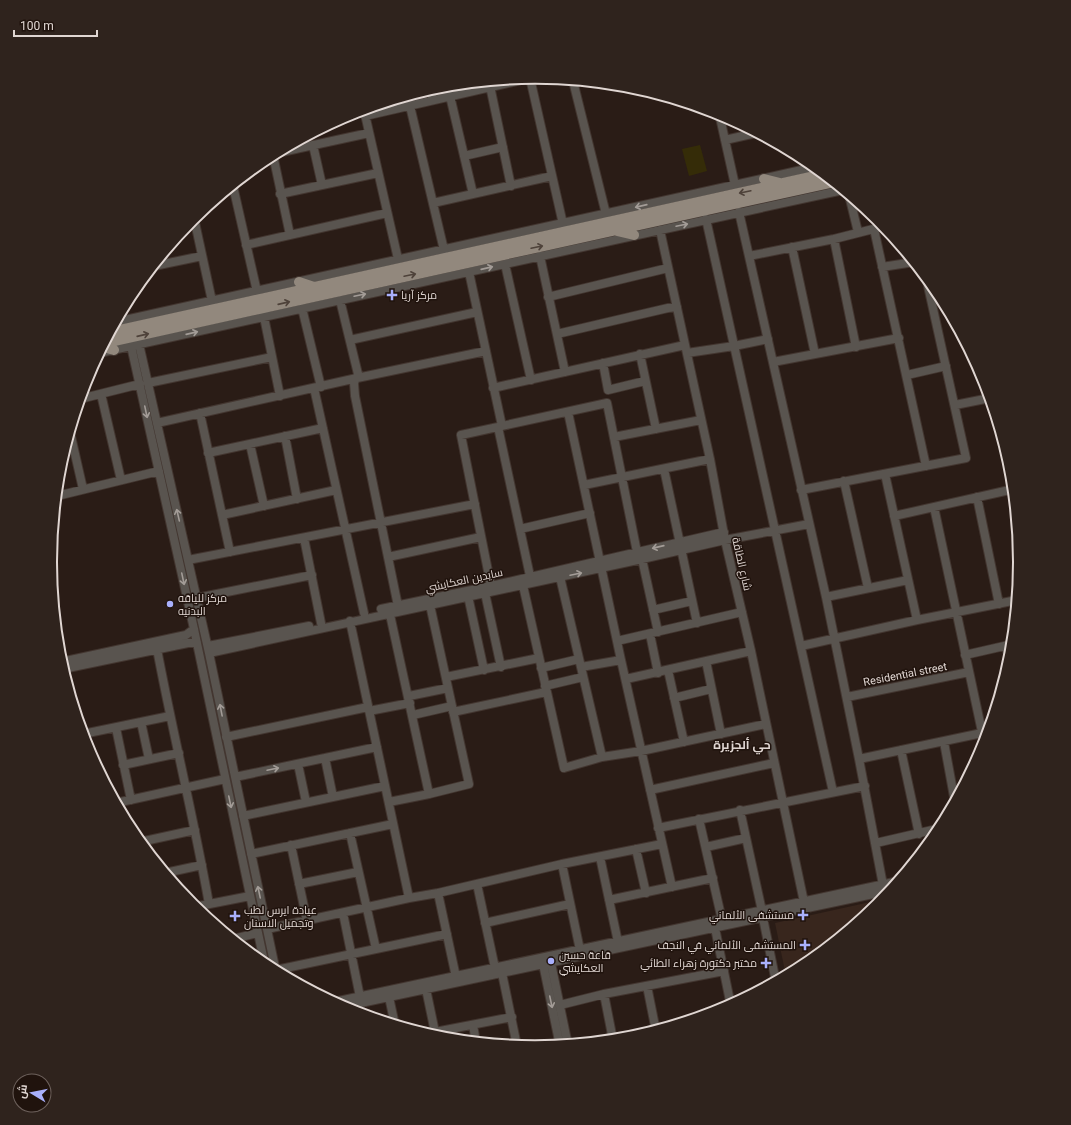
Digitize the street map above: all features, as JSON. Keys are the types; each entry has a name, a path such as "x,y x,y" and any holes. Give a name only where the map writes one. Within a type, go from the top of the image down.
{"main road":[{"path":"448,257 613,230 781,189 817,176"},
{"path":"764,179 781,189"},
{"path":"117,331 223,307 260,304 319,295 434,265 448,257 580,227 781,189 827,183"},
{"path":"768,206 781,189"},
{"path":"580,227 589,218"},
{"path":"613,230 634,235"},
{"path":"299,282 319,295"},
{"path":"223,307 234,296"},
{"path":"111,342 170,328 238,318 260,304"},
{"path":"121,323 133,327"},
{"path":"160,340 170,328"},
{"path":"107,348 114,350"}],"street":[{"path":"531,84 563,224"},
{"path":"490,86 511,186"},
{"path":"574,86 606,214"},
{"path":"376,111 410,106 488,87"},
{"path":"432,95 433,100"},
{"path":"450,96 473,194"},
{"path":"410,106 433,203 448,257"},
{"path":"365,115 398,259"},
{"path":"721,121 735,185"},
{"path":"294,149 369,133"},
{"path":"725,140 750,134"},
{"path":"313,145 322,185"},
{"path":"464,156 503,147"},
{"path":"274,162 290,235"},
{"path":"260,304 299,282 398,259 448,257 563,224 807,169"},
{"path":"280,194 378,173"},
{"path":"433,203 552,176"},
{"path":"234,191 280,396"},
{"path":"122,321 234,296 260,304 302,308 319,295 340,300 837,191"},
{"path":"851,203 858,232"},
{"path":"739,212 826,597 865,786 883,885"},
{"path":"246,245 387,213"},
{"path":"706,219 833,792"},
{"path":"196,226 212,301"},
{"path":"749,256 834,239 878,228"},
{"path":"874,229 926,466"},
{"name":"شارع الطاقة","path":"660,230 710,459 724,536 751,651 804,902"},
{"path":"834,239 856,347"},
{"path":"792,247 815,354"},
{"path":"163,262 202,256"},
{"path":"540,256 565,372"},
{"path":"882,268 908,263"},
{"path":"505,264 531,380"},
{"path":"548,297 668,268"},
{"path":"469,272 530,576"},
{"path":"802,490 966,458 929,292"},
{"path":"340,300 358,374 354,383 355,396 398,606"},
{"path":"557,334 677,307"},
{"path":"302,308 323,428 364,613"},
{"path":"350,340 477,312"},
{"path":"106,352 160,340 238,318"},
{"path":"773,362 898,338"},
{"path":"687,354 768,339"},
{"path":"135,345 144,384 159,471 263,955"},
{"path":"493,388 685,345"},
{"path":"157,423 357,378 486,351"},
{"path":"640,354 656,429"},
{"path":"86,398 272,357"},
{"path":"603,363 608,390 645,381"},
{"path":"907,375 946,366"},
{"path":"144,384 157,423 197,598 274,963"},
{"path":"102,394 121,480"},
{"path":"954,405 985,399"},
{"path":"491,586 461,435 607,403 637,552"},
{"path":"568,412 621,660 672,887"},
{"path":"200,413 230,552"},
{"path":"614,438 701,420"},
{"path":"208,453 323,428"},
{"path":"285,436 297,499"},
{"path":"72,442 83,489"},
{"path":"250,444 264,506"},
{"path":"584,485 710,459"},
{"path":"664,469 697,623"},
{"path":"62,495 159,471"},
{"path":"886,474 917,620"},
{"path":"844,481 868,588"},
{"path":"222,515 336,490"},
{"path":"894,516 1009,491"},
{"path":"977,497 999,604"},
{"path":"178,556 182,552 187,556 230,552 475,504"},
{"path":"859,759 982,733 934,507"},
{"path":"520,529 590,514"},
{"name":"سايدين العكايشي","path":"208,649 364,613 430,605 440,599 491,586 560,577 637,552 680,546 724,536 775,531 809,524"},
{"path":"173,537 179,537 182,534"},
{"path":"388,557 481,537"},
{"path":"304,538 322,623"},
{"name":"سايدين العكايشي","path":"208,649 350,622 398,606 485,593 522,582 530,576 600,564 642,559 680,546"},
{"path":"642,559 653,610 658,672"},
{"path":"197,598 312,575"},
{"path":"560,577 602,757"},
{"path":"826,597 908,580"},
{"path":"522,582 564,768 602,757 641,751 766,724"},
{"path":"485,593 501,667"},
{"path":"468,596 484,670"},
{"path":"653,610 692,601"},
{"path":"801,646 917,620 1012,601"},
{"path":"389,802 469,784 430,605"},
{"path":"389,610 429,794"},
{"path":"617,641 742,612"},
{"path":"350,622 409,898"},
{"path":"68,666 157,649 187,639 194,629"},
{"path":"68,666 187,639 197,643"},
{"path":"965,655 1007,646"},
{"path":"157,649 209,904"},
{"path":"626,679 751,651"},
{"path":"446,678 539,658"},
{"path":"541,668 621,660"},
{"path":"706,661 721,734"},
{"path":"668,670 684,742"},
{"name":"Residential street","path":"847,698 969,672"},
{"path":"413,715 452,709 545,689 583,677"},
{"path":"226,737 369,709 448,688"},
{"path":"674,698 711,689"},
{"path":"88,733 170,716"},
{"path":"141,722 149,759"},
{"path":"116,728 131,800"},
{"path":"944,742 954,795"},
{"path":"235,777 377,747"},
{"path":"901,750 919,834"},
{"path":"123,765 179,753"},
{"path":"221,758 226,758 230,754"},
{"path":"325,758 333,796"},
{"path":"650,790 774,763"},
{"path":"298,764 306,802"},
{"path":"224,769 226,767 233,768"},
{"path":"121,802 225,779"},
{"path":"243,816 385,786"},
{"path":"658,828 740,810 783,803 865,786"},
{"path":"740,810 775,977"},
{"path":"699,819 722,920"},
{"path":"251,854 393,824"},
{"path":"147,841 195,830"},
{"path":"876,843 931,831"},
{"path":"350,833 376,949"},
{"path":"706,847 746,838"},
{"path":"267,929 438,893 562,864 662,844"},
{"path":"291,845 307,921"},
{"path":"636,849 646,893"},
{"path":"600,857 618,942"},
{"path":"562,864 580,950"},
{"path":"171,872 202,865"},
{"path":"299,884 358,872"},
{"path":"609,900 713,878"},
{"path":"421,988 456,977 618,942 644,940 715,928 804,902 890,883"},
{"path":"477,884 495,968"},
{"path":"644,940 722,920 762,915 882,892"},
{"path":"438,893 456,977"},
{"path":"202,906 250,896"},
{"path":"485,923 570,904"},
{"path":"343,913 360,997"},
{"path":"715,928 730,1000"},
{"path":"239,938 258,934"},
{"path":"284,969 447,934"},
{"path":"342,1000 421,988 547,964 636,941"},
{"path":"547,964 560,1005 567,1040"},
{"path":"547,964 559,1040"},
{"path":"560,1005 604,994 724,971"},
{"path":"502,973 517,1040"},
{"path":"647,986 655,1026"},
{"path":"421,988 434,1030"},
{"path":"352,1005 389,997 408,990"},
{"path":"604,994 612,1035"},
{"path":"389,997 394,1020"},
{"path":"445,1032 472,1025 512,1017"},
{"path":"472,1025 475,1037"}],"shaded area":[{"path":"700,145 707,171 689,176 682,149"},
{"name":"المستشفى الألماني في النجف","path":"874,901 827,942 785,971 775,923"}],"place":[{"name":"مركز آريا","path":"392,295"},
{"name":"مركز للياقه البدنيه","path":"170,604"},
{"name":"مستشفى الألماني","path":"803,915"},
{"name":"عيادة ايرس لطب وتجميل الاسنان","path":"235,916"},
{"name":"المستشفى الألماني في النجف","path":"805,945"},
{"name":"قاعة حسين العكايشي","path":"551,961"},
{"name":"مختبر دكتورة زهراء الطائي","path":"766,963"}],"district":[{"name":"حي ألجزيرة","path":"742,745"}]}
